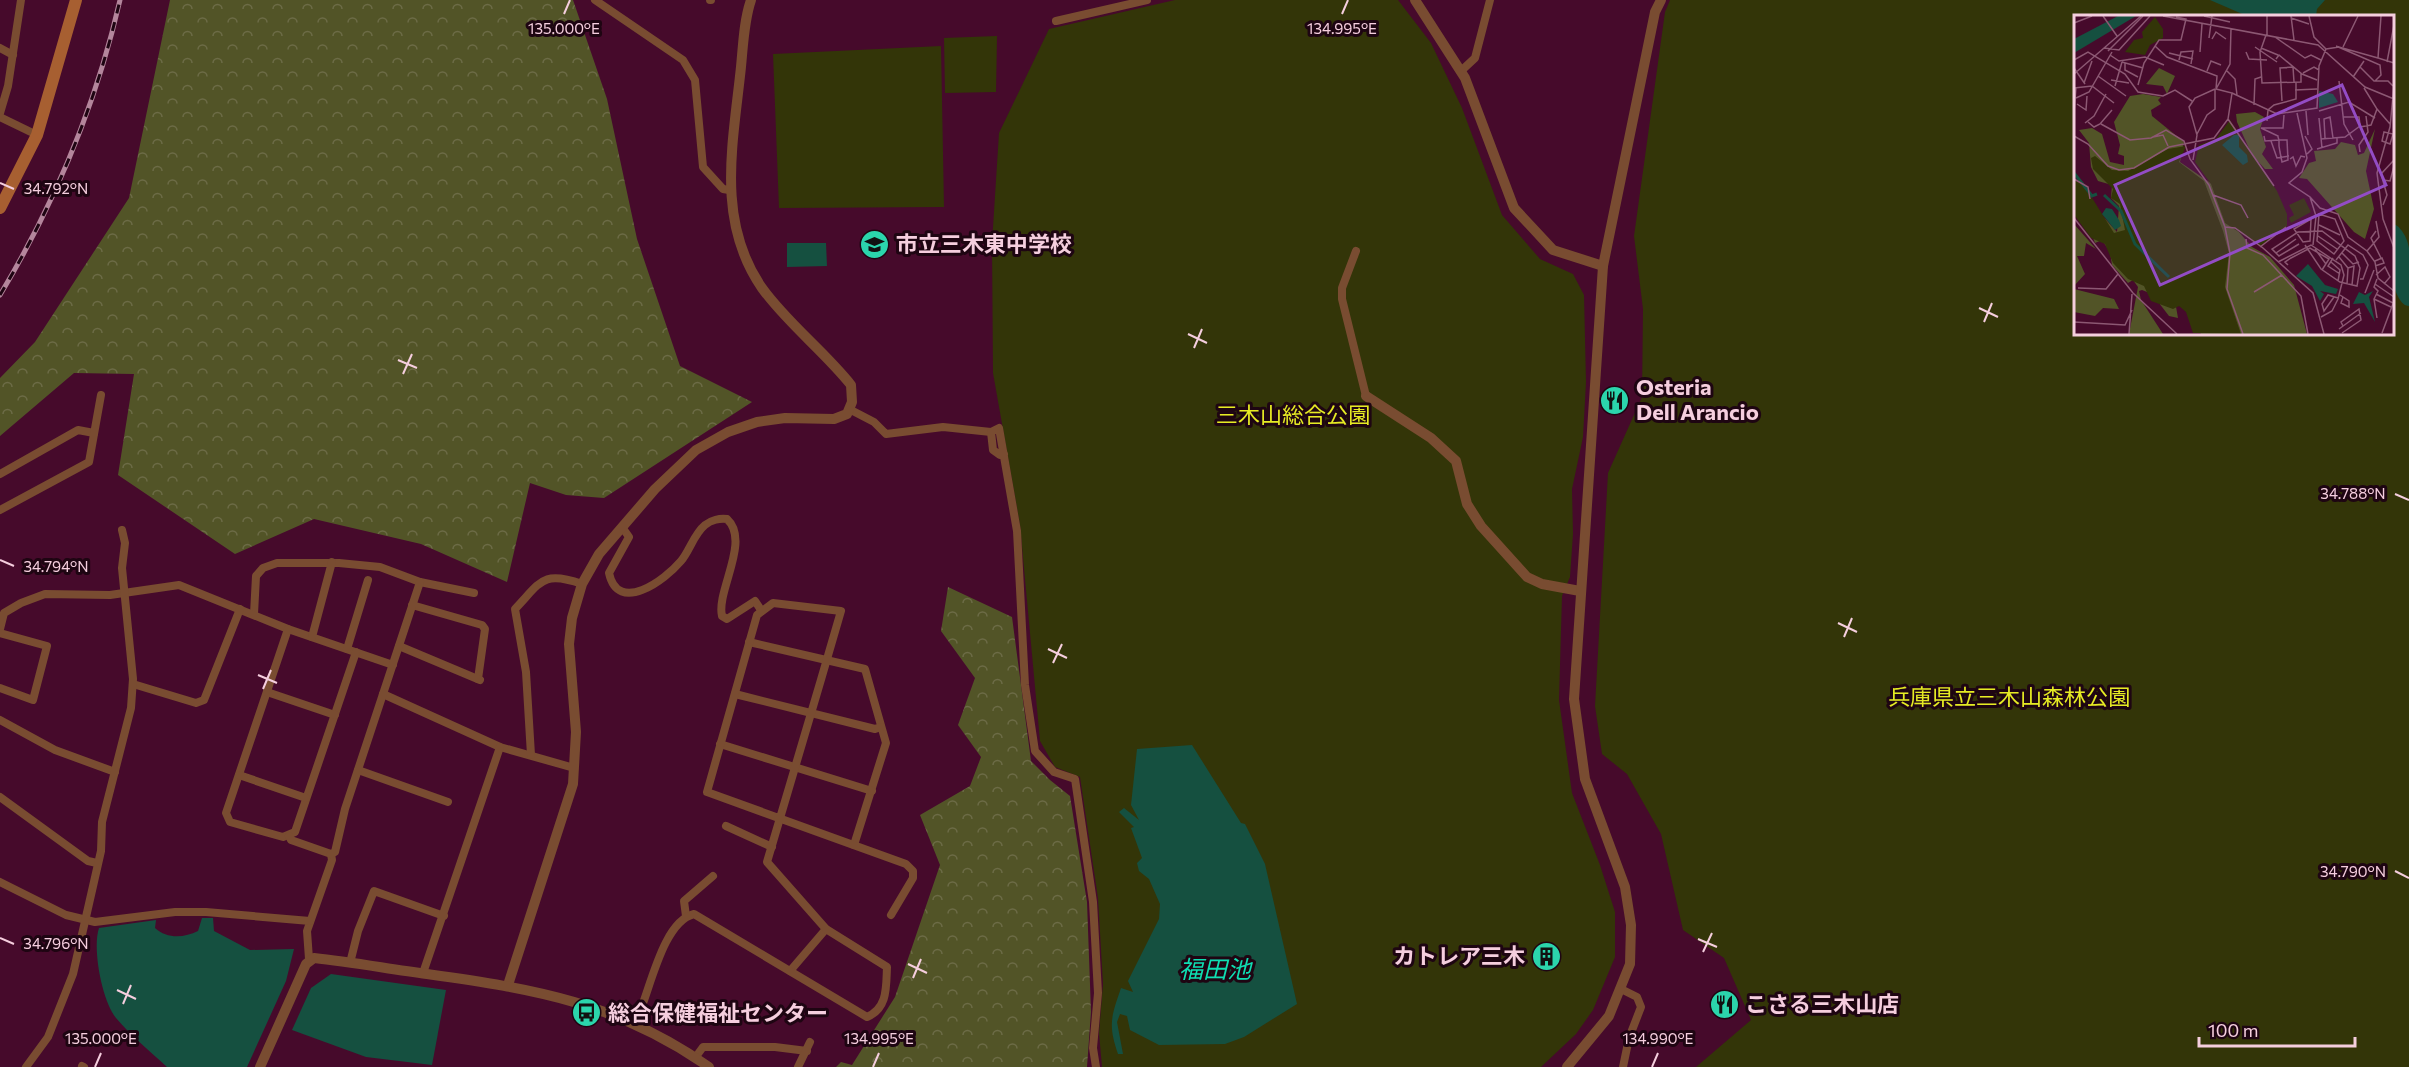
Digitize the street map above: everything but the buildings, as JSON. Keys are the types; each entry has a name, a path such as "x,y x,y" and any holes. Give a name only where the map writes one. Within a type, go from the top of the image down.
{"main road":[{"path":"0,208 37,135 76,0"}],"street":[{"path":"21,0 0,115 37,135"},
{"path":"595,0 683,60 695,80 703,167 723,189 729,190"},
{"path":"508,985 573,784 576,732 569,644 572,618 582,584 599,554 655,489 696,450 728,432 766,421 834,419 847,414 852,402 851,385 758,280 745,256 729,190 751,0"},
{"path":"1056,21 1147,0"},
{"path":"1415,0 1461,71 1514,208 1553,250 1604,266"},
{"path":"1461,71 1475,58 1490,0"},
{"path":"1567,1067 1609,1016 1630,964 1631,925 1625,887 1585,779 1574,699 1604,266 1655,12 1661,0"},
{"path":"0,48 12,55"},
{"path":"1356,250 1342,288 1342,299 1366,396 1431,438 1456,461 1467,504 1480,526 1522,572 1542,584 1580,591"},
{"path":"0,510 89,462 101,395"},
{"path":"849,409 874,422 886,434 943,427 991,432 999,428 1017,531 1024,685 1035,751 1054,772 1076,779 1093,902 1098,993 1093,1048 1096,1067"},
{"path":"0,474 78,430 94,432"},
{"path":"622,527 630,537 609,573 611,583 620,592 632,594 644,590 676,567 705,525 727,519 734,529 733,549 732,568 720,609 722,616 727,619 755,601 761,610"},
{"path":"26,1067 48,1037 55,1015 70,983 98,863 102,822 131,708 133,684 122,568 125,543 122,530"},
{"path":"312,637 332,562"},
{"path":"254,615 256,576 263,568 277,563 332,562 380,567 420,582 474,593"},
{"path":"531,755 526,672 515,609 544,579 557,577 582,584"},
{"path":"347,649 368,580"},
{"path":"331,854 335,852 358,770 420,582"},
{"path":"0,688 33,700 47,646 0,631 2,613 45,594 124,593 179,585 288,629 393,665"},
{"path":"635,1023 644,1007 651,976 662,951 686,916 694,914 867,1017 878,1012 885,1000 887,967 826,929 767,862 772,847 780,819 795,767 841,611 773,603 757,615 707,792 780,819 906,864 913,871 913,878 891,915"},
{"path":"399,646 479,679 485,629 482,625 412,605"},
{"path":"133,684 196,703 204,700 240,609"},
{"path":"288,629 226,813 230,822 289,836 291,840 331,854"},
{"path":"749,642 865,669 886,743 854,845"},
{"path":"289,836 295,832 356,652"},
{"path":"267,692 334,715"},
{"path":"383,694 500,747 574,768"},
{"path":"735,694 874,729 881,727"},
{"path":"0,720 55,750 115,772"},
{"path":"720,744 872,791"},
{"path":"423,973 500,747"},
{"path":"358,770 448,802"},
{"path":"239,775 306,798"},
{"path":"0,797 88,861 98,863"},
{"path":"726,826 772,847"},
{"path":"260,1067 309,959 307,947 310,921 332,860 331,854"},
{"path":"686,916 684,901 713,876"},
{"path":"0,882 66,915 95,922 175,912 227,911 310,921"},
{"path":"350,963 358,931 374,891 444,916"},
{"path":"790,971 826,929"},
{"path":"309,959 508,985 589,1005 635,1023 709,1067"},
{"path":"1621,989 1636,997 1641,1006 1629,1038 1623,1067"},
{"path":"695,1058 703,1047 727,1045 808,1047 798,1067"}],"green space":[{"path":"170,0 573,0 607,99 637,239 680,366 752,402 604,498 566,495 530,483 507,582 421,544 314,519 235,554 118,475 134,374 74,373 0,436 0,378 35,342 129,198"},
{"name":"三木山総合公園","path":"1175,0 1398,0 1431,43 1462,108 1502,215 1540,259 1573,274 1584,295 1586,382 1583,437 1572,489 1573,534 1570,577 1562,596 1559,700 1572,793 1600,865 1615,912 1615,957 1593,1010 1576,1034 1541,1067 1102,1067 1099,1033 1103,984 1098,898 1080,777 1055,767 1040,741 1020,525 993,373 992,243 999,133 1049,29"},
{"name":"兵庫県立三木山森林公園","path":"1670,0 2409,0 2409,1067 1696,1067 1751,1020 1724,958 1683,930 1661,834 1627,774 1602,754 1595,706 1608,473 1642,397 1643,309 1634,236 1665,12"},
{"path":"997,36 996,92 945,93 944,38"},
{"path":"941,46 944,207 779,208 773,54"},
{"path":"948,587 1012,617 1031,761 1070,796 1087,902 1091,1012 1087,1067 836,1067 841,1062 852,1065 895,997 940,865 920,815 970,786 981,757 958,725 975,678 941,631"}],"water":[{"path":"2210,0 2325,0 2317,9 2316,15 2245,15"},
{"path":"787,243 826,243 827,266 787,267"},
{"name":"福田池","path":"1192,745 1241,823 1245,824 1265,864 1297,1004 1244,1037 1225,1044 1159,1045 1130,1030 1127,1016 1120,1014 1117,1022 1123,1054 1118,1054 1112,1028 1115,1006 1121,988 1133,992 1128,981 1159,919 1160,904 1149,879 1139,871 1137,863 1142,858 1131,828 1134,827 1119,812 1124,808 1139,820 1131,805 1137,749"},
{"path":"202,918 213,918 214,931 250,950 294,949 286,981 247,1067 167,1067 116,1018 106,1000 98,961 99,928 156,920 155,928 160,932 170,936 181,936 198,931"},
{"path":"331,974 446,990 432,1065 366,1057 292,1030 311,988"}],"waterway":[{"path":"2394,236 2400,248 2402,282 2409,297"}],"railway":[{"path":"0,295 39,225 72,152 99,77 120,0"}],"place":[{"name":"市立三木東中学校","path":"875,244"},
{"name":"Osteria Dell Arancio","path":"1615,400"},
{"name":"カトレア三木","path":"1546,956"},
{"name":"こさる三木山店","path":"1724,1004"},
{"name":"総合保健福祉センター","path":"587,1013"}]}
